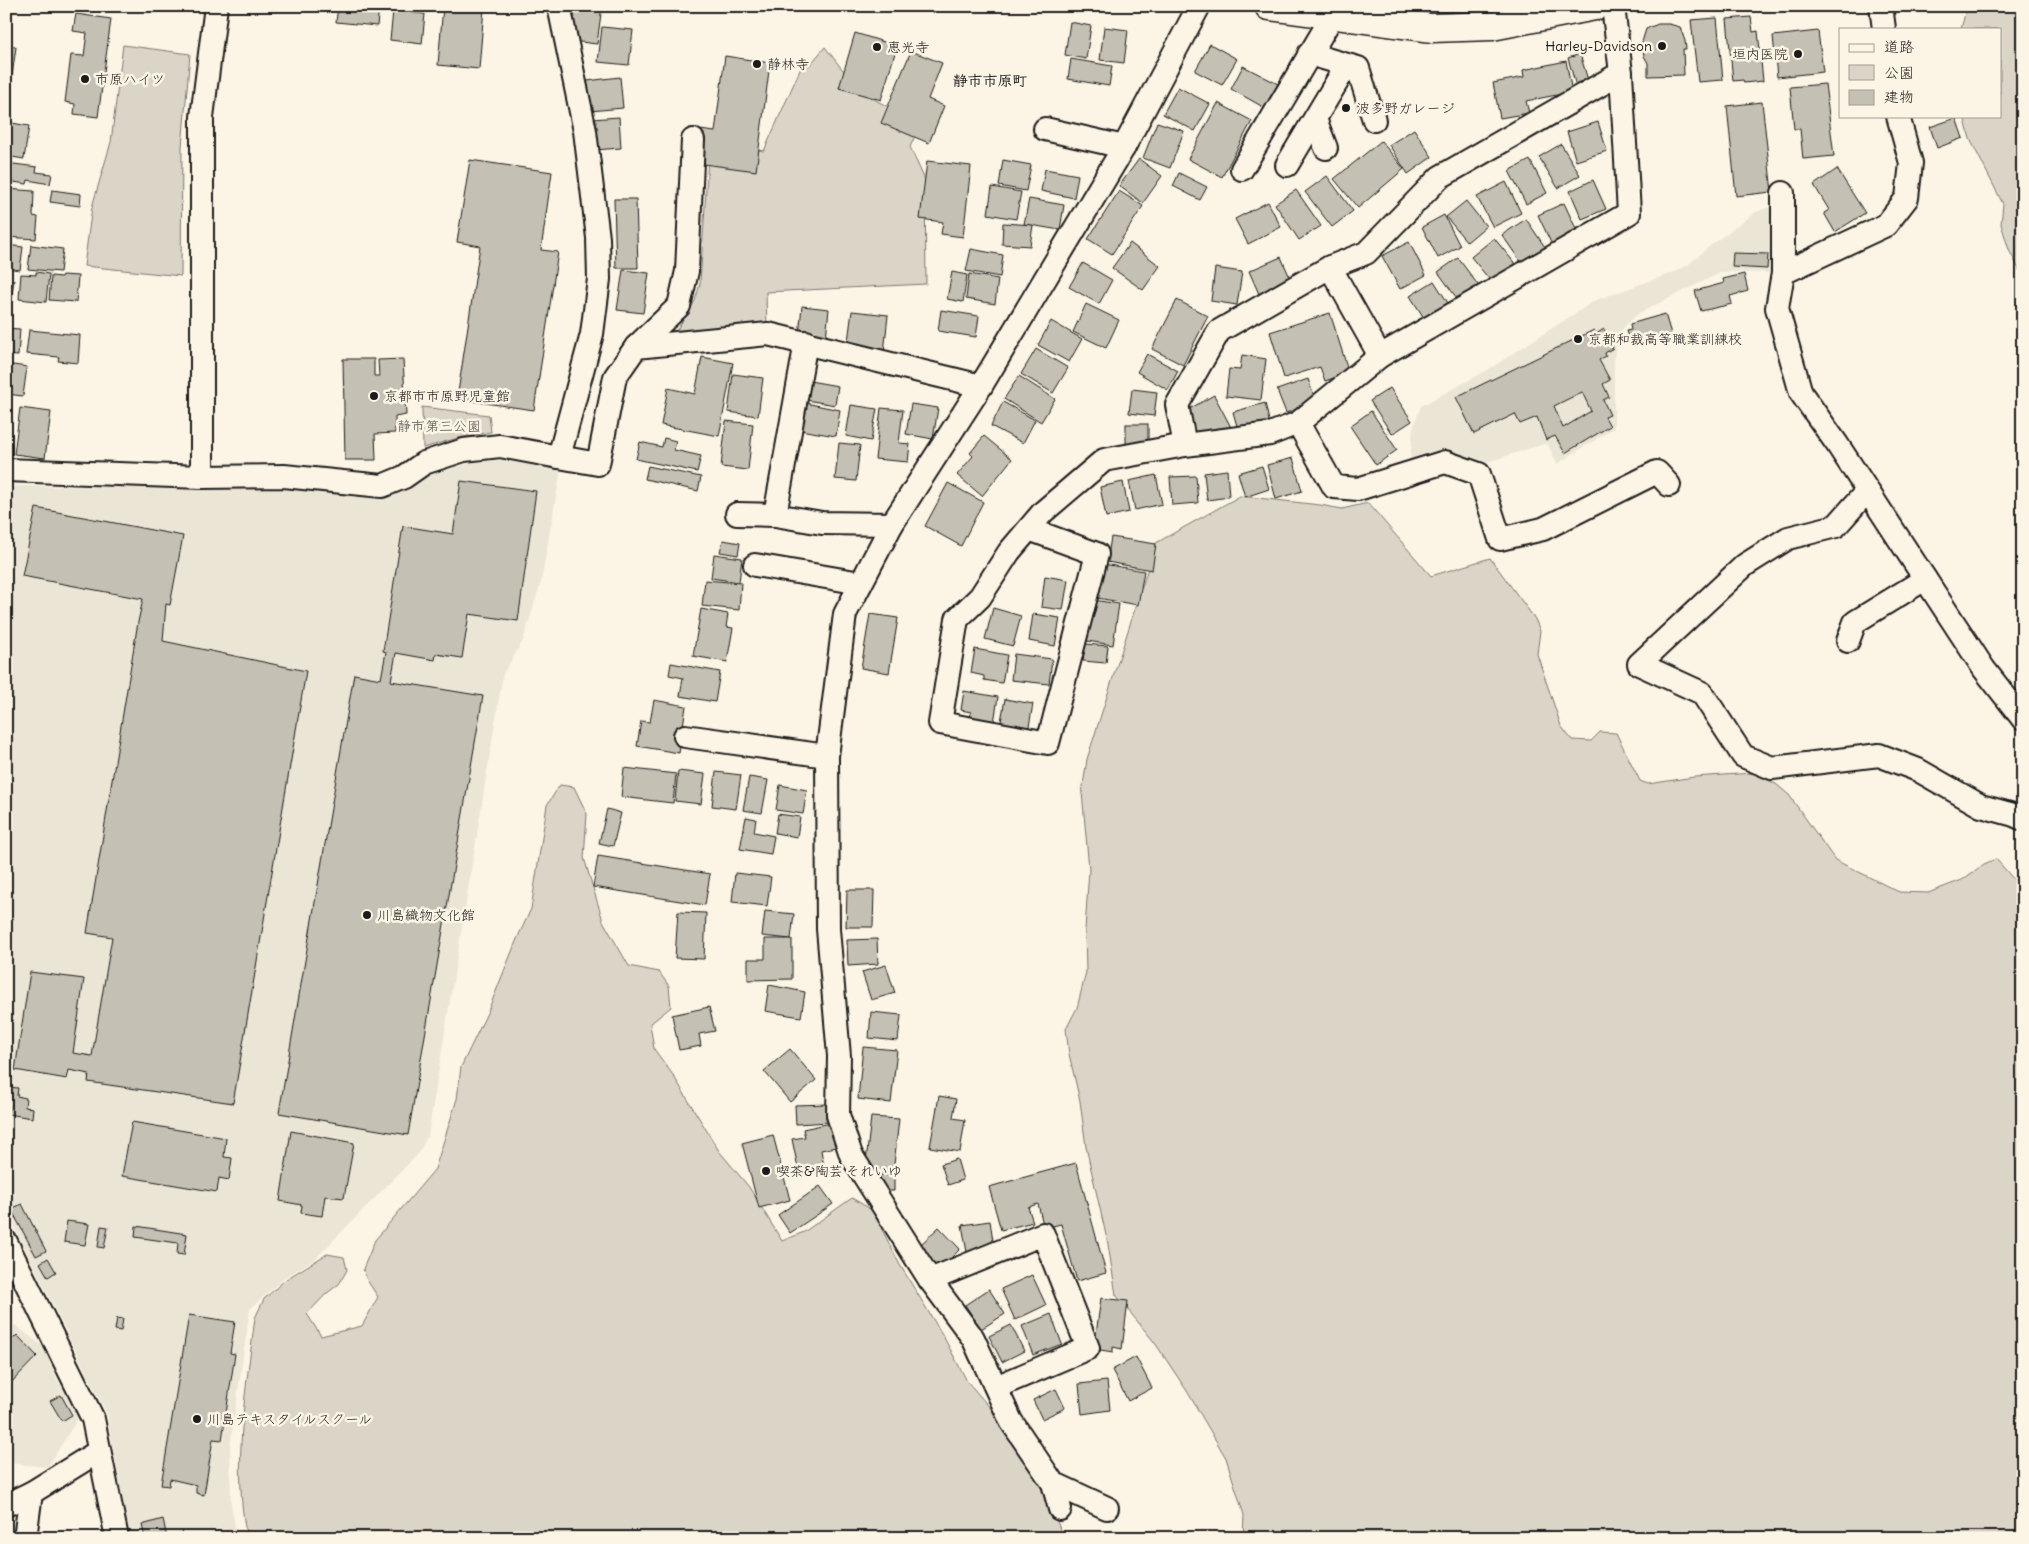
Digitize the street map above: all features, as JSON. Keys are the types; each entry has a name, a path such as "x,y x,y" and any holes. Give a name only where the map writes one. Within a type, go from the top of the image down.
{"main road":[{"path":"1269,6 1431,28 1492,26 1595,6"}],"street":[{"path":"202,477 202,116 216,6"},
{"path":"559,6 586,131 598,238 599,279 592,334 559,457"},
{"path":"1060,1509 1053,1483 1011,1421 973,1338 930,1280 850,1155 838,1115 839,1056 828,929 826,756 845,614 892,524 982,386 1124,147 1199,6"},
{"path":"1029,530 1096,554 1048,743 940,723 957,619 980,596 1009,552 1043,512 1104,460 1185,445 1270,434 1298,423 1380,356 1629,213 1621,72 1613,6"},
{"path":"1881,6 1884,28"},
{"path":"1242,169 1333,15"},
{"path":"1309,54 1358,68 1374,120"},
{"path":"1287,165 1347,65"},
{"path":"1185,445 1177,405 1219,331 1330,267 1366,253 1440,177 1621,72"},
{"path":"1783,273 1886,225 1907,198 1911,163 1899,118"},
{"path":"1315,119 1326,148"},
{"path":"1045,129 1124,147"},
{"path":"6,470 202,477 284,476 382,486 404,477 424,463 464,450 500,446 598,464 615,377 636,347 679,306 686,271 693,140"},
{"path":"1783,193 1783,273 1777,308 1801,393 1837,444 1984,669 2023,719"},
{"path":"1330,267 1380,356"},
{"path":"636,347 768,334 982,386"},
{"path":"775,515 806,342"},
{"path":"1298,423 1334,487 1358,489 1445,462 1479,474 1500,539 1543,529 1657,472 1669,485"},
{"path":"1866,491 1836,526 1788,538 1744,565 1639,664 1702,693 1743,756 1772,768 1879,755 1918,770 1981,806 2023,819"},
{"path":"738,514 775,515 822,523 892,524"},
{"path":"755,565 861,583"},
{"path":"1848,641 1855,622 1925,579"},
{"path":"685,736 826,756"},
{"path":"930,1280 1043,1234 1088,1348 996,1388"},
{"path":"6,1242 93,1420 117,1538"},
{"path":"6,1505 31,1493 100,1451"},
{"path":"1053,1483 1106,1508"},
{"path":"25,1538 31,1493"}],"shaded area":[{"name":"京都和裁高等職業訓練校","path":"1770,207 1777,207 1774,273 1722,272 1639,313 1623,328 1616,346 1614,362 1614,428 1557,464 1547,443 1487,462 1451,451 1417,462 1410,460 1413,428 1421,406 1486,371 1596,300 1675,272 1688,265 1711,245 1756,212"},
{"path":"481,461 525,461 561,469 541,582 523,641 503,674 428,1136 417,1155 314,1260 285,1277 250,1309 230,1447 231,1504 237,1538 129,1538 107,1414 6,1210 6,486 256,488 422,478 441,470"},
{"path":"15,1325 44,1347 57,1379 79,1416 48,1467 6,1463 6,1333"}],"green space":[{"path":"1967,6 2023,6 2023,277 2009,250 2001,224 2003,204 1970,139 1965,118 2002,118 2002,28 1961,28"},
{"path":"123,45 190,54 182,147 181,276 84,266 92,207 111,142"},
{"path":"825,47 842,69 877,101 921,123 910,147 925,180 926,284 766,292 767,328 673,336 695,301 700,284 709,142 764,151 803,63 809,66"},
{"name":"静市第三公園","path":"422,407 489,415 491,432 458,438 423,448"},
{"path":"1240,496 1342,509 1368,503 1431,576 1490,558 1535,619 1540,631 1537,654 1561,726 1572,740 1591,741 1600,732 1616,733 1640,781 1648,784 1694,777 1753,773 1776,784 1789,795 1835,860 1899,892 1928,893 1962,880 1984,864 1996,859 2023,890 2023,1538 1243,1538 1244,1515 1226,1458 1187,1391 1155,1343 1116,1295 1108,1244 1086,1147 1080,1101 1069,1054 1066,1029 1077,1008 1086,972 1085,930 1089,869 1082,792 1087,759 1156,543"},
{"path":"560,785 574,787 587,814 584,858 603,921 629,966 659,972 669,986 671,1007 650,1024 654,1049 673,1075 719,1151 749,1187 782,1241 804,1232 852,1198 872,1210 900,1265 942,1334 967,1381 1003,1423 1042,1478 1063,1538 247,1538 243,1511 241,1455 242,1428 255,1318 264,1299 286,1279 327,1254 344,1257 347,1270 339,1284 326,1294 307,1314 321,1336 362,1326 378,1297 367,1280 363,1269 375,1240 435,1169 457,1099 461,1067 488,1011 531,909 547,805"}],"building":[{"path":"338,6 379,6 377,26 336,22"},
{"path":"443,6 484,8 479,69 438,65"},
{"path":"575,6 602,6 597,44 572,41"},
{"path":"1380,6 1455,6 1453,11 1420,11"},
{"path":"393,11 425,14 422,44 390,40"},
{"name":"市原ハイツ","path":"76,14 111,19 98,117 74,114 75,104 65,102 71,55 84,56 87,33 73,31"},
{"path":"1751,17 1753,32 1758,31 1763,81 1744,83 1743,80 1733,81 1727,19"},
{"path":"1717,18 1723,80 1698,82 1691,20"},
{"path":"1070,22 1091,26 1086,59 1065,55"},
{"path":"1658,24 1680,27 1686,49 1683,49 1684,75 1648,76 1648,63 1644,56 1642,42 1646,29"},
{"path":"602,27 633,30 629,65 598,62"},
{"path":"1104,27 1128,30 1124,63 1100,60"},
{"name":"垣内医院","path":"1818,31 1823,72 1777,77 1773,36"},
{"path":"855,33 897,46 881,100 839,88"},
{"path":"1210,44 1237,59 1222,85 1195,71"},
{"path":"6,46 16,47 12,76 6,75"},
{"path":"911,51 942,63 928,99 944,106 929,143 881,123"},
{"path":"1580,54 1588,80 1575,83 1568,58"},
{"path":"725,56 770,63 756,171 696,163 700,130 715,132"},
{"path":"1071,59 1112,66 1109,86 1068,79"},
{"path":"1566,61 1572,92 1526,101 1529,113 1500,118 1493,83 1524,77 1523,70"},
{"path":"1243,66 1278,84 1265,108 1231,89"},
{"path":"620,77 623,108 590,111 587,81"},
{"path":"1825,84 1834,156 1803,159 1800,129 1794,129 1790,87"},
{"path":"1178,87 1210,104 1195,131 1163,114"},
{"path":"1762,102 1772,192 1736,196 1727,106"},
{"path":"1218,103 1252,121 1222,177 1188,159"},
{"path":"619,117 621,148 594,150 592,119"},
{"path":"1956,118 1963,138 1937,148 1930,127"},
{"path":"6,122 29,126 24,159 6,156"},
{"path":"1157,122 1184,131 1170,168 1143,158"},
{"path":"1598,122 1607,151 1576,161 1567,132"},
{"path":"1414,129 1432,157 1408,174 1389,145"},
{"path":"1381,141 1404,169 1358,208 1334,179"},
{"path":"1561,144 1580,175 1558,188 1539,157"},
{"path":"1139,159 1162,176 1143,203 1119,186"},
{"path":"470,160 552,172 541,250 558,252 534,410 457,399 480,246 457,242"},
{"path":"1003,160 1031,165 1026,191 999,186"},
{"path":"1530,160 1547,193 1526,204 1509,171"},
{"path":"927,161 971,166 963,237 941,234 943,222 920,219"},
{"path":"6,163 37,167 36,172 52,174 50,184 28,180 27,184 6,181"},
{"path":"1045,169 1078,175 1074,198 1041,191"},
{"path":"1837,169 1865,213 1835,232 1824,213 1829,210 1814,185"},
{"path":"1179,173 1207,187 1200,200 1173,186"},
{"path":"1327,176 1353,211 1332,227 1305,192"},
{"path":"1593,180 1606,209 1582,219 1570,191"},
{"path":"1506,182 1521,213 1493,227 1477,197"},
{"path":"992,187 1021,192 1016,219 988,214"},
{"path":"6,189 34,191 33,216 38,217 36,239 6,237"},
{"path":"52,190 81,194 80,206 50,202"},
{"path":"1296,190 1321,226 1299,240 1275,204"},
{"path":"1119,191 1143,206 1112,254 1088,239"},
{"path":"614,199 636,199 638,268 616,268"},
{"path":"1029,199 1064,205 1060,230 1024,224"},
{"path":"1466,201 1486,226 1467,242 1446,217"},
{"path":"1268,202 1281,227 1248,244 1235,219"},
{"path":"1564,203 1578,233 1552,245 1538,215"},
{"path":"1444,215 1460,246 1438,258 1422,227"},
{"path":"1526,219 1547,250 1523,265 1502,235"},
{"path":"1003,223 1033,225 1030,246 1002,244"},
{"path":"1494,238 1517,266 1494,285 1471,257"},
{"path":"1409,242 1426,275 1400,289 1382,256"},
{"path":"1130,243 1160,266 1143,290 1112,268"},
{"path":"6,245 23,247 20,270 6,268"},
{"path":"31,245 63,249 60,272 28,269"},
{"path":"971,249 1003,255 1000,277 966,271"},
{"path":"1733,253 1768,254 1767,269 1732,267"},
{"path":"1281,257 1291,280 1259,294 1249,271"},
{"path":"1458,258 1481,289 1461,304 1438,272"},
{"path":"1083,263 1112,280 1099,304 1069,287"},
{"path":"1215,268 1242,272 1237,305 1211,301"},
{"path":"623,270 649,273 643,313 617,310"},
{"path":"36,272 49,274 46,302 19,299 21,274 36,275"},
{"path":"952,272 967,275 963,302 947,299"},
{"path":"969,274 998,279 995,304 966,299"},
{"path":"1744,274 1748,291 1730,296 1732,304 1701,311 1695,291 1724,283 1723,279"},
{"path":"62,275 78,276 76,302 49,300 51,276 61,277"},
{"path":"6,279 14,280 11,300 6,300"},
{"path":"1434,281 1450,306 1426,321 1410,296"},
{"path":"1177,300 1208,316 1183,365 1152,349"},
{"path":"1086,304 1119,320 1106,348 1073,332"},
{"path":"802,306 829,309 826,338 799,335"},
{"path":"941,310 979,316 976,337 938,331"},
{"path":"852,311 888,315 884,353 847,349"},
{"path":"1330,313 1349,373 1325,381 1320,367 1284,378 1270,332"},
{"path":"1665,314 1671,334 1631,345 1626,331 1631,330 1630,324"},
{"path":"1051,321 1082,339 1069,362 1038,345"},
{"path":"6,328 20,329 18,356 6,355"},
{"path":"1604,329 1613,348 1605,353 1606,356 1599,360 1610,380 1603,384 1609,397 1603,400 1610,415 1605,417 1610,426 1565,453 1555,436 1546,440 1537,417 1520,424 1515,414 1474,434 1456,397 1594,330 1596,334","holes":["1582,392 1591,411 1563,428 1554,406"]},
{"path":"29,330 80,335 78,363 58,361 59,357 26,354"},
{"path":"1036,349 1068,368 1053,393 1021,374"},
{"path":"1147,354 1178,371 1168,390 1137,372"},
{"path":"1242,355 1266,359 1261,400 1226,396 1229,369 1240,370"},
{"path":"702,357 733,363 719,436 661,425 668,388 695,394"},
{"name":"京都市市原野児童館","path":"343,359 374,359 374,376 379,376 378,360 403,359 406,415 395,417 395,433 375,434 376,460 345,460"},
{"path":"6,364 27,367 23,396 6,394"},
{"path":"733,374 763,378 758,416 728,412"},
{"path":"1019,376 1055,399 1041,422 1004,399"},
{"path":"1308,379 1316,402 1286,413 1277,390"},
{"path":"804,380 838,386 835,405 801,399"},
{"path":"1390,388 1412,421 1392,434 1370,401"},
{"path":"1132,389 1157,392 1154,416 1129,413"},
{"path":"1214,395 1233,431 1198,439 1184,412"},
{"path":"1003,402 1035,420 1023,443 991,426"},
{"path":"805,403 840,410 836,436 800,430"},
{"path":"1265,403 1270,425 1239,433 1233,412"},
{"path":"911,404 938,408 933,439 906,434"},
{"path":"851,405 877,409 871,441 846,436"},
{"path":"20,408 51,412 45,458 14,454"},
{"path":"881,408 903,410 899,443 910,444 908,462 875,459"},
{"path":"1371,411 1397,450 1376,465 1350,426"},
{"path":"726,421 753,424 748,470 721,467"},
{"path":"1126,424 1148,424 1148,447 1126,447"},
{"path":"984,436 1012,459 982,496 957,475 973,456 970,453"},
{"path":"664,438 676,441 674,450 701,456 697,472 636,459 640,442 662,447"},
{"path":"839,443 860,445 856,481 835,479"},
{"path":"1293,458 1302,491 1276,499 1267,465"},
{"path":"648,466 701,477 698,491 645,479"},
{"path":"1262,466 1269,489 1245,497 1238,473"},
{"path":"1227,470 1229,497 1207,500 1204,473"},
{"path":"1156,475 1162,504 1135,510 1129,481"},
{"path":"1196,476 1198,503 1172,505 1170,477"},
{"path":"461,481 536,491 518,621 469,614 462,658 436,654 435,660 396,653 391,681 483,696 408,1135 279,1113 354,674 381,679 386,652 383,651 403,526 453,534"},
{"path":"1123,482 1129,512 1106,517 1100,487"},
{"path":"948,483 983,502 961,546 925,526"},
{"path":"36,508 183,536 170,605 166,604 163,641 306,671 233,1103 88,1082 89,1074 69,1070 67,1079 15,1070 30,972 84,979 73,1053 92,1056 112,937 87,933 143,599 22,576"},
{"path":"1111,537 1156,544 1152,570 1107,562"},
{"path":"723,540 740,543 738,555 720,552"},
{"path":"714,554 742,558 739,582 711,578"},
{"path":"1103,564 1144,571 1138,605 1097,598"},
{"path":"1045,576 1068,580 1063,610 1041,607"},
{"path":"705,580 741,583 739,610 702,606"},
{"path":"1093,600 1119,604 1113,645 1087,641"},
{"path":"993,608 1021,616 1013,646 985,639"},
{"path":"701,609 728,614 726,627 733,628 727,662 693,656"},
{"path":"870,614 898,618 889,673 861,668"},
{"path":"1033,614 1060,618 1055,646 1029,641"},
{"path":"1085,644 1108,646 1106,663 1083,661"},
{"path":"975,649 1007,655 1002,683 984,680 984,676 971,673"},
{"path":"1014,654 1052,659 1049,684 1011,680"},
{"path":"671,663 720,672 715,702 680,696 683,678 669,675"},
{"path":"964,691 998,697 993,729 969,724 971,712 961,710"},
{"path":"1005,699 1033,704 1028,732 1000,727"},
{"path":"654,700 686,706 679,753 637,746 641,721 650,722"},
{"path":"624,768 676,774 673,803 621,797"},
{"path":"678,771 705,774 701,804 675,801"},
{"path":"716,772 741,775 736,809 712,806"},
{"path":"749,777 768,780 762,813 743,810"},
{"path":"780,785 807,790 803,814 776,810"},
{"path":"607,809 621,813 613,846 599,843"},
{"path":"778,814 800,817 797,837 775,833"},
{"path":"746,817 756,819 754,832 774,836 771,854 740,849"},
{"path":"598,856 710,874 705,905 593,887"},
{"path":"735,873 771,877 767,906 732,902"},
{"path":"847,890 874,890 873,927 846,927"},
{"path":"765,911 794,914 791,939 762,936"},
{"path":"678,912 706,913 704,959 675,958"},
{"path":"765,939 792,939 792,979 748,980 748,959 765,959"},
{"path":"877,939 878,964 848,966 847,940"},
{"path":"886,965 895,993 871,1000 862,972"},
{"path":"769,985 805,992 801,1017 765,1011"},
{"path":"709,1007 715,1031 699,1034 701,1046 679,1050 672,1015"},
{"path":"871,1012 901,1015 898,1041 869,1038"},
{"path":"863,1047 897,1050 891,1103 858,1099"},
{"path":"790,1049 816,1080 790,1102 764,1071"},
{"path":"6,1061 12,1062 9,1087 18,1088 17,1096 26,1098 25,1107 33,1108 32,1118 8,1114 10,1106 6,1105"},
{"path":"939,1096 956,1099 953,1118 965,1120 960,1152 930,1147"},
{"path":"828,1104 829,1122 796,1124 795,1105"},
{"path":"871,1117 899,1119 893,1174 865,1171"},
{"path":"132,1122 226,1138 224,1157 232,1158 229,1180 219,1178 217,1192 122,1176"},
{"path":"831,1123 836,1147 821,1150 824,1167 799,1173 792,1139 805,1137 803,1129"},
{"path":"291,1131 354,1143 344,1198 325,1196 322,1216 301,1213 302,1205 280,1201"},
{"name":"喫茶&陶芸 それいゆ","path":"773,1135 790,1200 759,1208 742,1143"},
{"path":"957,1159 963,1180 948,1185 941,1164"},
{"path":"1076,1163 1106,1273 1077,1281 1061,1224 1044,1228 1038,1204 1028,1207 1033,1222 1001,1230 989,1187"},
{"path":"878,1175 894,1175 894,1191 879,1191"},
{"path":"820,1186 833,1204 790,1233 778,1215"},
{"path":"22,1204 46,1251 36,1256 11,1209"},
{"path":"67,1221 89,1224 85,1245 64,1242"},
{"path":"990,1221 994,1247 967,1252 962,1225"},
{"path":"101,1226 108,1227 104,1248 98,1247"},
{"path":"136,1226 187,1234 184,1255 177,1254 178,1243 135,1237"},
{"path":"939,1227 960,1249 939,1270 918,1247"},
{"path":"48,1258 56,1272 48,1277 40,1263"},
{"path":"1032,1275 1046,1305 1015,1320 1001,1289"},
{"path":"989,1289 1005,1314 981,1329 965,1305"},
{"path":"1101,1298 1128,1301 1122,1349 1113,1347 1113,1352 1094,1349"},
{"path":"1051,1314 1062,1344 1033,1355 1022,1326"},
{"path":"189,1315 235,1322 230,1353 235,1354 222,1440 213,1439 204,1495 196,1493 196,1485 170,1479 169,1486 161,1485"},
{"path":"117,1318 123,1319 121,1331 115,1330"},
{"path":"1011,1325 1024,1351 1002,1362 989,1336"},
{"path":"17,1335 37,1356 8,1386 6,1346"},
{"path":"1136,1357 1152,1388 1128,1401 1112,1370"},
{"path":"1107,1381 1110,1410 1082,1414 1079,1384"},
{"path":"1056,1389 1065,1408 1042,1419 1033,1400"},
{"path":"61,1395 72,1415 62,1421 50,1401"},
{"path":"163,1519 167,1538 145,1538 142,1525"}],"place":[{"name":"Harley-Davidson","path":"1662,46"},
{"name":"恵光寺","path":"877,47"},
{"name":"垣内医院","path":"1798,54"},
{"name":"静林寺","path":"757,64"},
{"name":"市原ハイツ","path":"85,79"},
{"name":"波多野ガレージ","path":"1346,108"},
{"name":"京都和裁高等職業訓練校","path":"1578,339"},
{"name":"京都市市原野児童館","path":"374,396"},
{"name":"川島織物文化館","path":"367,915"},
{"name":"喫茶&陶芸 それいゆ","path":"766,1171"},
{"name":"川島テキスタイルスクール","path":"197,1419"}],"district":[{"name":"静市市原町","path":"990,80"}]}
